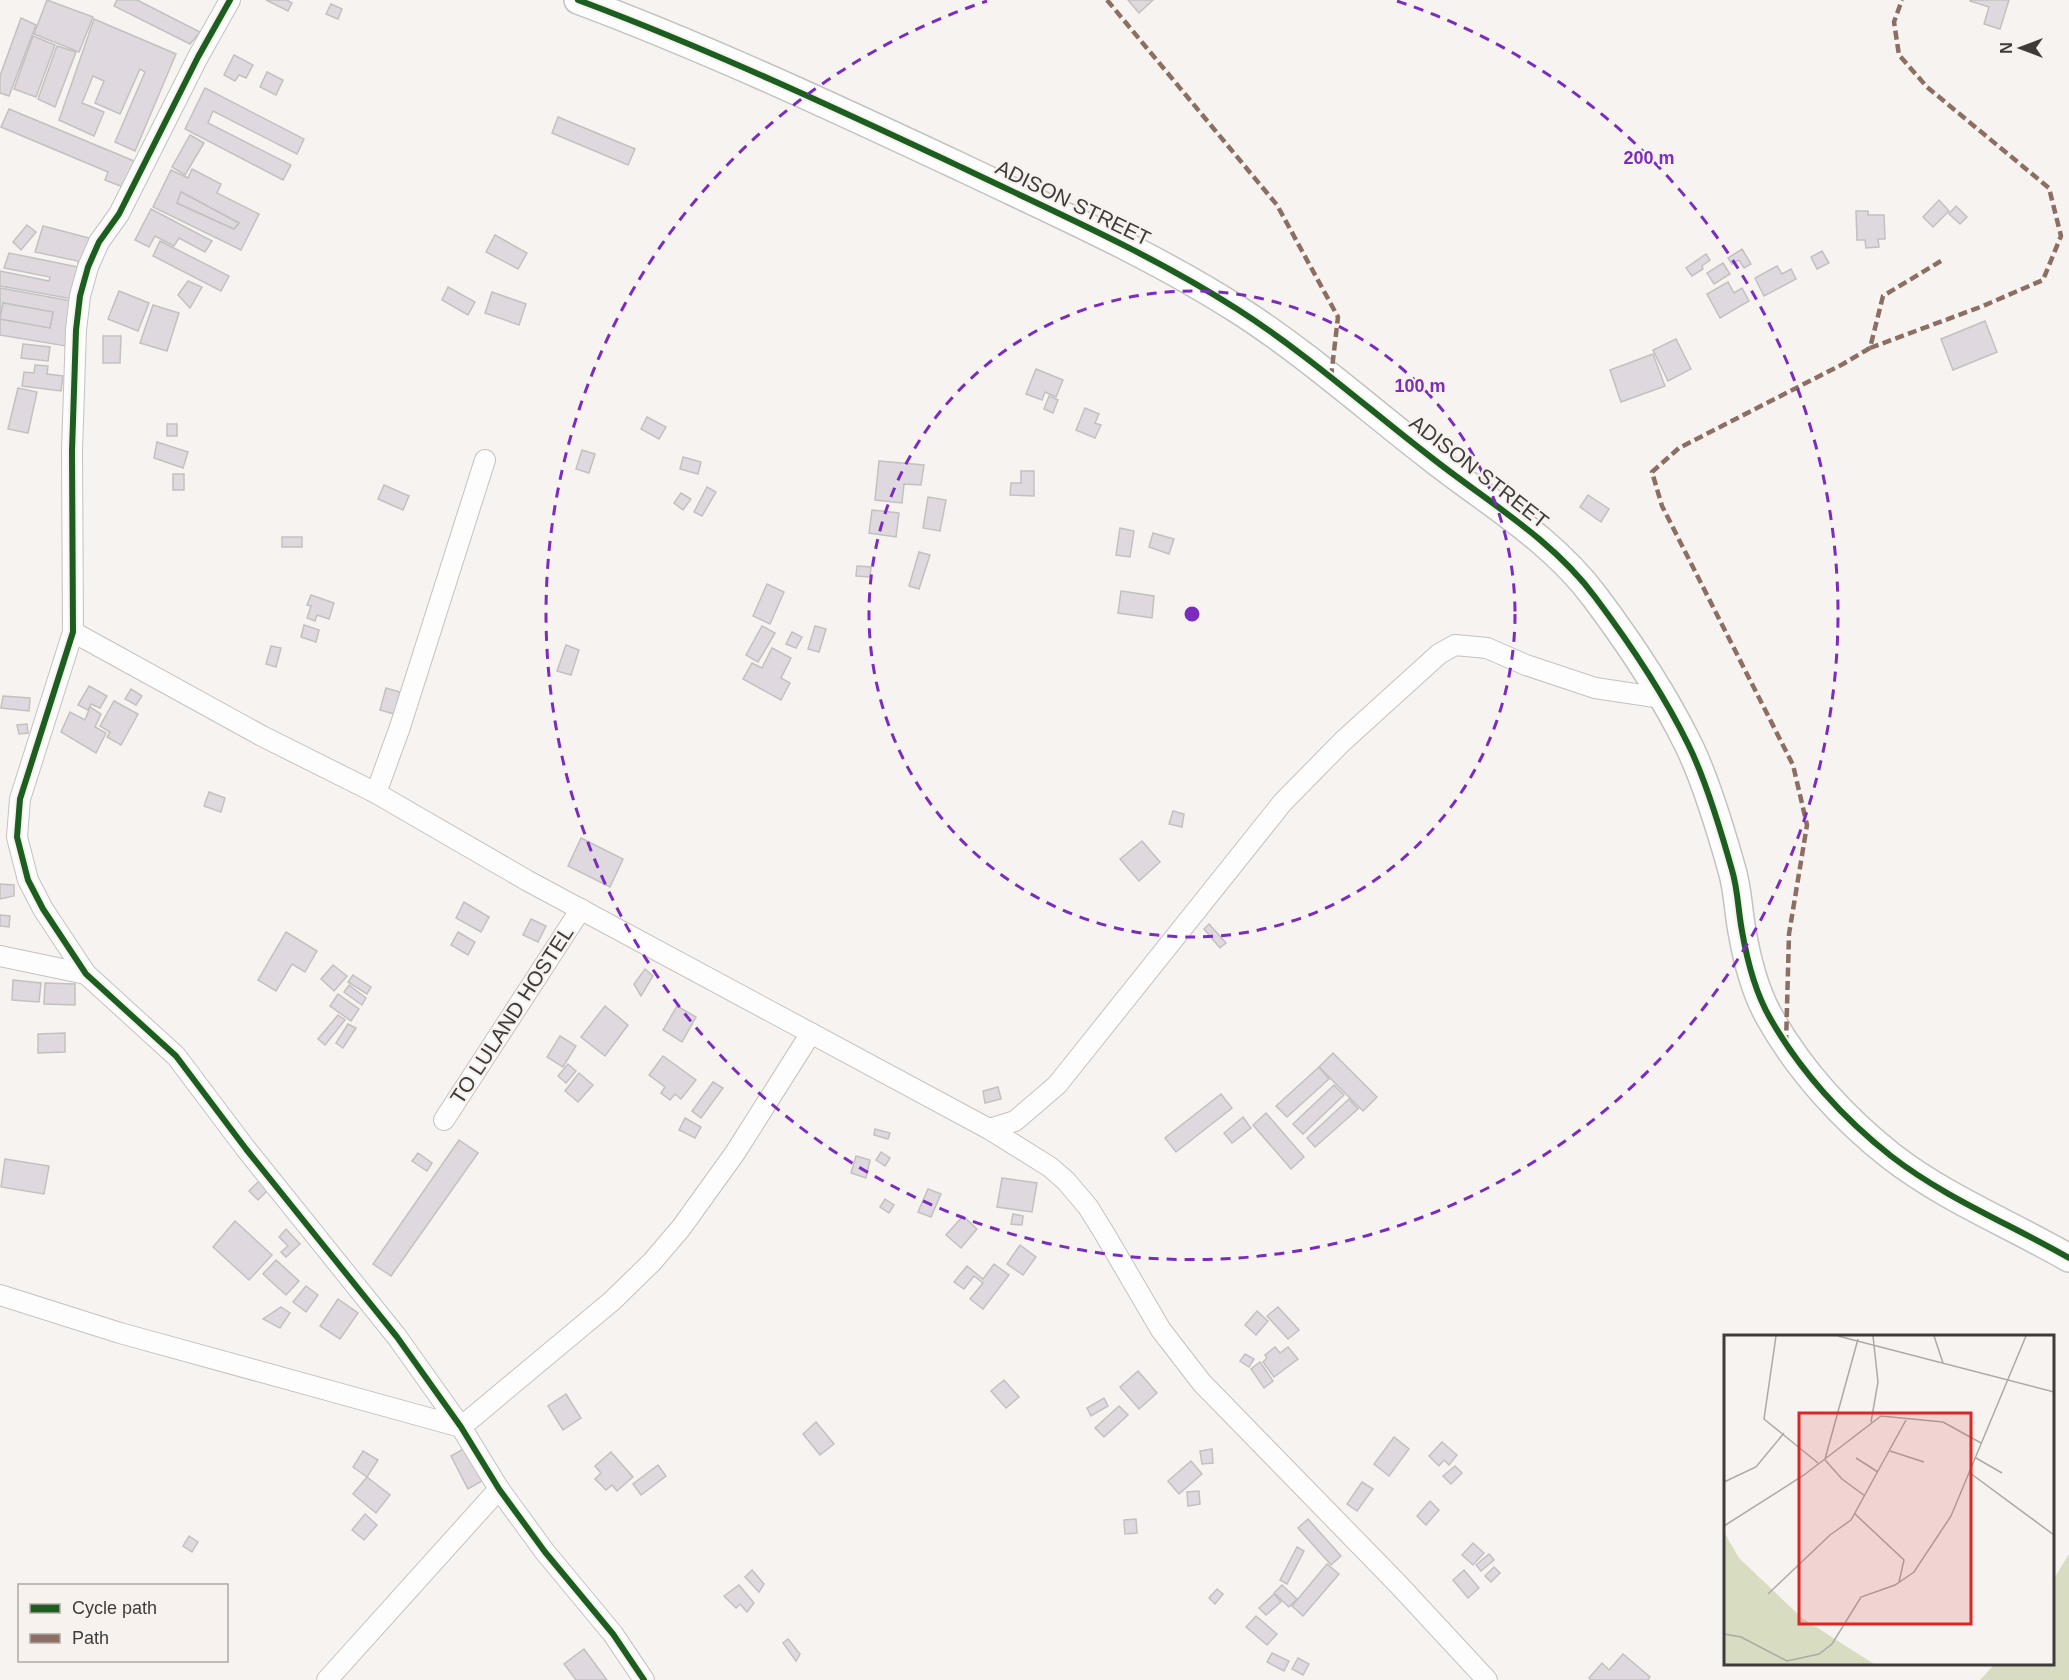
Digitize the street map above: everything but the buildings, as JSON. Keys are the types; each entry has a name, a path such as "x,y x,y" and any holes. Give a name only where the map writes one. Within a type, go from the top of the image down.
{"street":[{"path":"230,0 198,57 119,214 99,242 88,267 80,296 76,330 72,451 73,632 20,799 17,837 28,880 43,909 86,974 176,1056 246,1149 397,1337 461,1427 499,1489 545,1552 613,1634 644,1680"},
{"name":"ADISON STREET","path":"589,2 741,67 920,148 1182,275 1283,340 1432,458 1531,532 1592,593 1642,665 1689,746 1733,873 1742,929 1756,988 1768,1014 1807,1072 1844,1114 1893,1157 1941,1189 2069,1258"},
{"path":"376,793 418,672 485,460"},
{"path":"73,632 262,736 376,793 528,881 989,1129 1050,1167 1066,1181 1093,1215 1161,1330 1202,1383 1397,1582 1487,1680"},
{"path":"989,1129 1015,1121 1057,1085 1283,802 1343,741 1439,654 1455,645 1487,648 1526,665 1595,688 1662,698"},
{"name":"TO LULAND HOSTEL","path":"444,1120 581,909"},
{"path":"0,956 86,974"},
{"path":"461,1427 612,1300 652,1262 681,1228 735,1153 811,1033"},
{"path":"0,1295 120,1333 461,1427"},
{"path":"327,1680 499,1489"}],"green space":[{"path":"2069,1554 2069,1680 1980,1680 1994,1665 2054,1665 2054,1578"}],"marked path":[{"path":"1107,0 1277,205 1338,317 1331,377"},
{"path":"1870,348 1983,306 2043,280 2061,236 2049,188 1927,87 1899,55 1894,22 1902,0"},
{"path":"1786,1044 1789,934 1807,825 1793,765 1662,506 1652,472 1679,448 1870,348 1883,296 1941,261"}],"cycle path":[{"path":"230,0 198,57 119,214 99,242 88,267 80,296 76,330 72,451 73,632 20,799 17,837 28,880 43,909 86,974 176,1056 246,1149 397,1337 461,1427 499,1489 545,1552 613,1634 644,1680"},
{"path":"578,0 724,59 820,102 1067,217 1171,270 1263,326 1539,539 1578,576 1633,650 1657,688 1695,758 1718,822 1736,885 1744,942 1756,987 1770,1018 1795,1057 1840,1110 1891,1156 1955,1198 2069,1258"}]}
